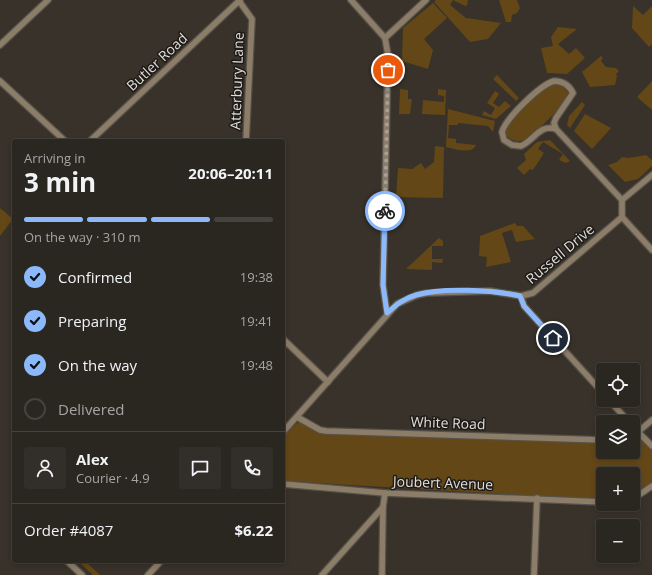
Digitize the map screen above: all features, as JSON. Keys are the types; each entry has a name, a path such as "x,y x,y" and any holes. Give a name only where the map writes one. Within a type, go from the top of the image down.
{"street":[{"path":"0,45 48,0"},
{"path":"351,0 386,38 388,55 383,285 387,313"},
{"path":"386,38 426,0"},
{"name":"Butler Road","path":"92,139 240,1"},
{"name":"Atterbury Lane","path":"240,1 252,20 246,139"},
{"path":"0,81 63,139"},
{"path":"556,129 548,127 543,128 521,146 512,145 504,140 502,136 506,122 541,88 554,81 560,81 569,87 573,93 556,118 554,123 556,129 622,200 622,217 652,250"},
{"path":"622,200 652,175"},
{"name":"Russell Drive","path":"285,430 387,313 406,298 427,293 490,291 520,296 534,294 622,217"},
{"path":"520,296 524,306 596,385"},
{"path":"285,341 328,382"},
{"path":"615,407 623,415"},
{"name":"White Road","path":"297,417 320,430 326,431 596,440"},
{"path":"640,430 652,420"},
{"path":"640,437 652,446"},
{"name":"Joubert Avenue","path":"285,484 385,493 596,502"},
{"path":"640,494 652,486"},
{"path":"382,575 382,507 385,493"},
{"path":"534,575 537,498"},
{"path":"322,575 382,507"},
{"path":"69,563 82,575"},
{"path":"148,575 159,563"}],"shaded area":[{"path":"436,0 453,0 450,5 466,18 501,23 488,39 470,42 434,2"},
{"path":"453,0 468,0 467,5 465,6"},
{"path":"499,0 517,0 520,8 517,13 512,15 511,22 506,22"},
{"path":"433,3 447,18 424,39 433,50 428,69 402,61 403,28"},
{"path":"633,6 643,15 652,6 652,44 649,47 632,28"},
{"path":"558,27 577,29 558,44 569,54 576,48 585,58 567,74 547,73 541,48 553,46 551,37"},
{"path":"601,56 603,58 601,61 606,67 616,68 619,71 616,74 615,85 590,87 582,72"},
{"path":"497,75 519,98 516,101 493,79"},
{"path":"652,81 652,110 637,97"},
{"path":"553,83 563,87 568,92 557,111 524,140 516,141 508,137 506,130 510,121 548,85"},
{"path":"400,89 408,90 408,99 412,99 410,114 399,114"},
{"path":"438,89 446,90 445,115 422,114 423,100 444,102 444,96 438,95"},
{"path":"495,91 499,94 493,103 499,107 505,101 511,106 496,119 482,115 484,111 491,115 495,108 487,103"},
{"path":"582,102 585,105 570,128 567,125 569,116"},
{"path":"448,109 495,121 493,132 488,126 458,123 458,125 449,125 448,138 456,139 456,143 476,145 471,150 467,151 446,147"},
{"path":"585,114 611,128 592,149 574,131"},
{"path":"550,140 570,161 566,163 559,160 563,154 543,142 538,149 544,153 533,170 530,169 524,175 517,168 526,160 524,154 537,142"},
{"path":"435,146 444,147 443,198 396,197 398,168 412,169 421,163 425,169 434,162"},
{"path":"646,155 652,160 652,166 638,179 625,182 608,165 617,162 622,157 629,158"},
{"path":"0,208 12,218 12,220 0,236"},
{"path":"515,223 517,226 523,226 535,239 516,242 512,230 502,233 511,262 486,267 487,257 479,256 480,236"},
{"path":"439,238 443,241 443,246 432,246 432,259 443,259 442,263 432,262 432,270 406,269"},
{"path":"302,422 319,432 596,442 596,459 640,459 640,437 652,448 652,484 640,492 640,467 596,467 596,500 285,481 285,434 297,423"},
{"path":"80,563 87,563 100,575 93,575"}],"way so far":[{"path":"385,211 388,70"}],"route":[{"path":"385,211 383,285 387,313 406,298 416,294 459,291 490,291 510,294 520,296 524,306 553,338"}]}
